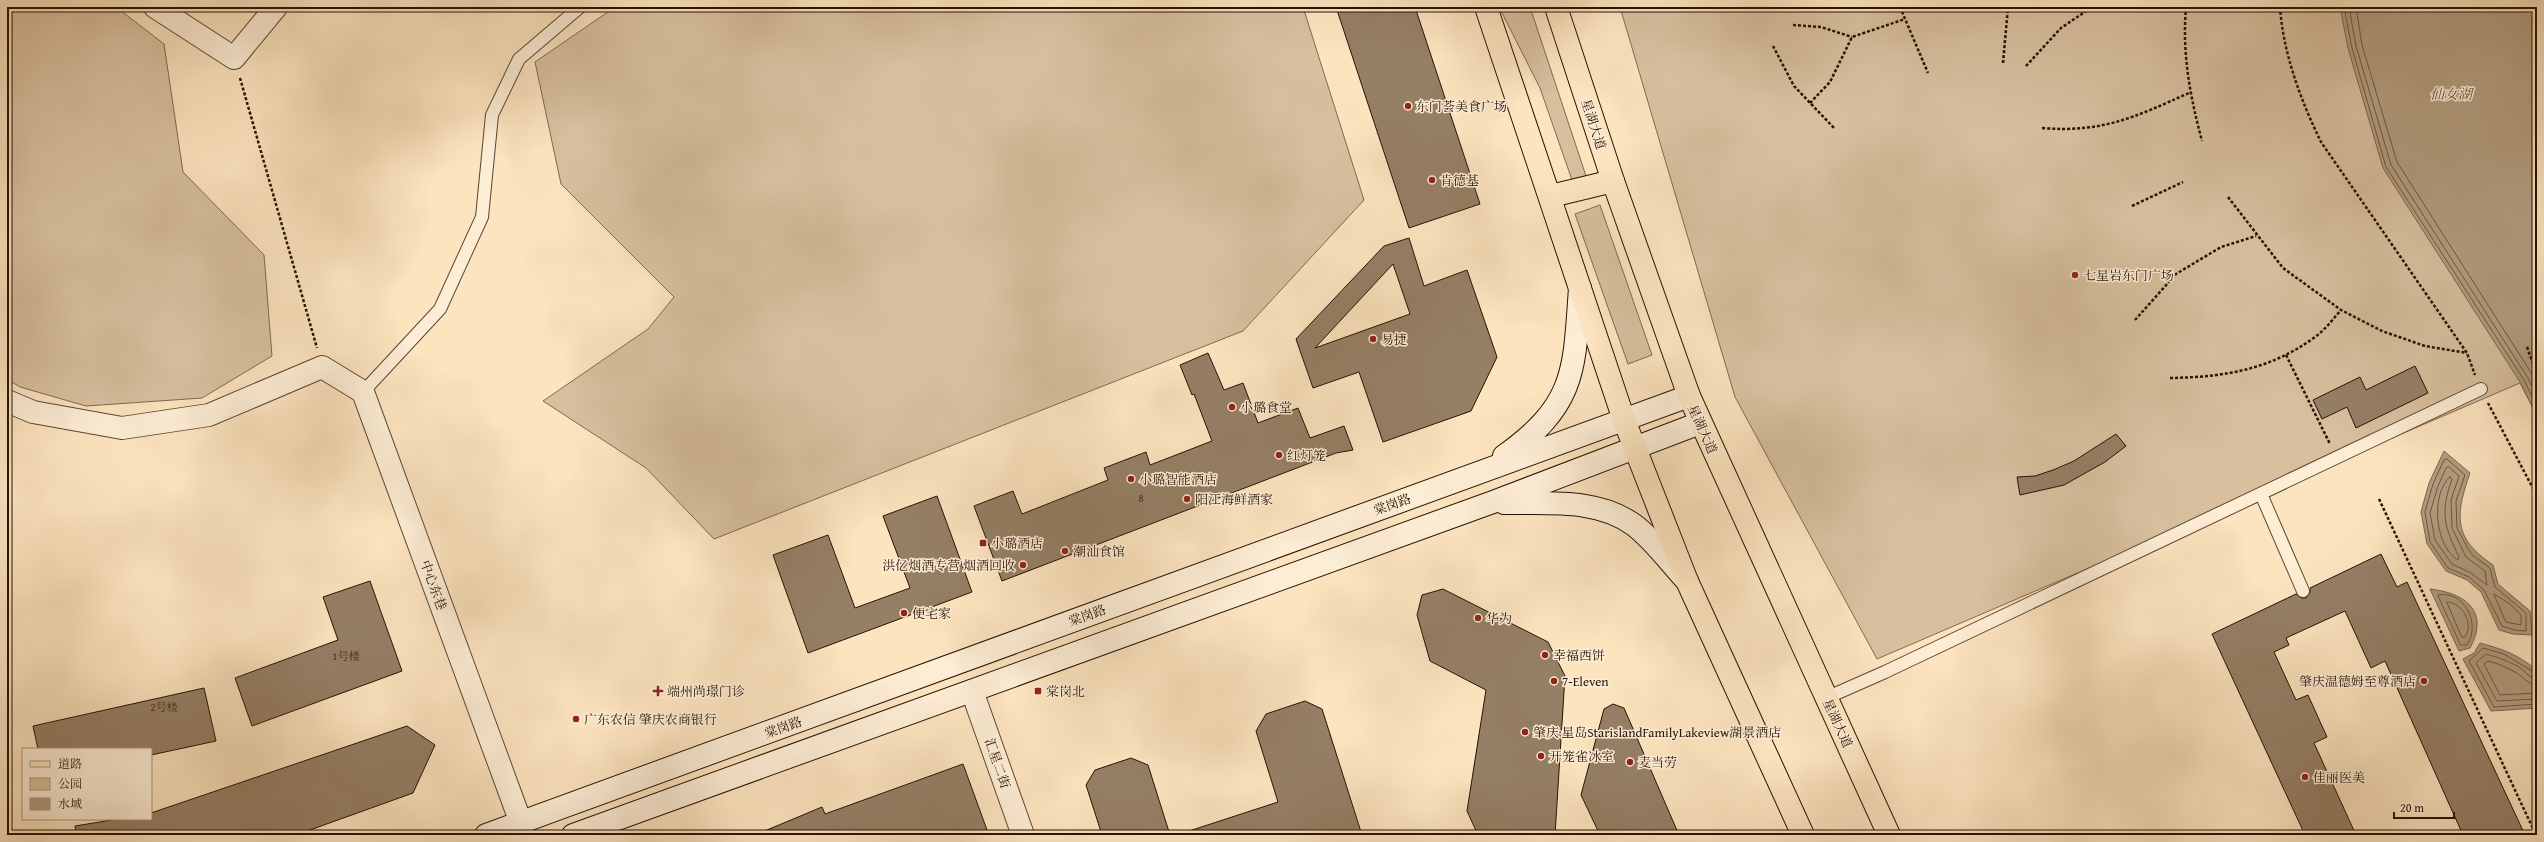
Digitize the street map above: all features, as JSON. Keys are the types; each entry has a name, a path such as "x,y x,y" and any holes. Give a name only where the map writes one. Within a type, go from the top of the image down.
{"main road":[{"path":"155,7 234,58 276,7"},
{"path":"1486,7 1551,196 1624,420 1687,581 1803,835"},
{"name":"星湖大道","path":"1556,7 1613,181 1689,396 1826,698 1882,833"},
{"path":"1551,196 1613,181"},
{"path":"1482,471 1526,440 1550,415 1565,391 1574,363 1580,288"},
{"path":"7,401 32,412 122,428 209,415 322,367 363,392"},
{"name":"中心东巷","path":"363,392 521,823"},
{"name":"棠岗路","path":"486,835 1689,396"},
{"path":"573,835 1493,502 1700,423"},
{"path":"1493,502 1588,505 1614,514 1635,526 1687,581"},
{"path":"1148,593 1158,624"},
{"name":"汇星二街","path":"972,691 1023,835"}],"lane":[{"path":"363,392 440,309 482,217 492,115 519,59 580,7"},
{"path":"1826,698 1885,672 2481,389"},
{"path":"2261,494 2303,591"}],"path":[{"path":"1900,7 1928,73"},
{"path":"2003,63 2008,7"},
{"path":"2026,66 2061,28 2092,7"},
{"path":"2186,7 2183,36 2189,93 2202,141"},
{"path":"2280,7 2287,46 2303,104 2321,142 2467,353 2481,389 2537,496"},
{"path":"1793,25 1821,27 1852,37 1905,19"},
{"path":"1810,103 1830,82 1852,37"},
{"path":"1773,46 1794,86 1834,128"},
{"path":"234,58 322,367"},
{"path":"2042,128 2088,129 2116,124 2189,93"},
{"path":"2132,206 2183,182"},
{"path":"2228,197 2256,236 2283,268 2341,310 2389,334 2425,346 2467,353"},
{"path":"2135,320 2176,274 2221,247 2256,236"},
{"path":"2170,378 2230,374 2262,366 2286,355 2316,336 2341,310"},
{"path":"2527,347 2537,375"},
{"path":"2286,355 2337,458"},
{"path":"2380,499 2536,835"}],"green space":[{"path":"7,7 116,7 164,44 183,172 264,255 272,356 202,398 86,406 20,387 7,379"},
{"path":"615,7 1303,7 1364,200 1243,331 714,539 646,468 543,401 648,329 674,297 561,184 535,62"},
{"path":"1499,7 1530,7 1587,179 1573,183 1540,88"},
{"name":"七星岩东门广场","path":"1620,7 2537,7 2537,416 2520,383 1877,659 1735,397"},
{"path":"1600,205 1652,355 1628,364 1575,214"}],"water":[{"name":"仙女湖","path":"2340,7 2537,7 2537,416 2520,382 2383,168 2348,48"},
{"path":"2444,451 2470,473 2465,488 2460,514 2464,535 2470,545 2493,565 2498,584 2530,611 2532,635 2513,634 2499,630 2481,592 2467,580 2446,571 2427,544 2421,512 2429,483"},
{"path":"2430,589 2443,591 2454,595 2471,606 2475,614 2477,624 2470,648 2459,651"},
{"path":"2480,643 2510,653 2531,665 2537,671 2537,708 2491,711 2463,659 2474,653"}],"building":[{"name":"东门荟美食广场","path":"1336,7 1415,7 1480,204 1409,228"},
{"path":"1409,238 1424,286 1467,270 1497,357 1471,411 1383,442 1359,372 1313,388 1296,339 1384,246","holes":["1393,264 1410,314 1315,348"]},
{"path":"1208,353 1224,390 1243,383 1258,423 1298,408 1310,438 1344,426 1353,450 1336,453 1002,581 974,506 1013,491 1022,514 1108,480 1104,468 1146,452 1150,465 1212,441 1194,394 1192,395 1180,365"},
{"path":"2415,366 2428,393 2356,428 2347,407 2322,419 2313,400 2360,377 2366,390"},
{"path":"2116,434 2126,446 2105,462 2064,485 2020,495 2017,477 2035,476 2074,461"},
{"path":"937,496 972,592 808,653 773,555 828,535 855,608 910,588 883,516"},
{"name":"肇庆温德姆至尊酒店","path":"2381,554 2397,587 2407,582 2525,835 2463,835 2385,661 2371,668 2345,611 2286,638 2289,645 2274,652 2296,700 2308,695 2327,737 2314,743 2356,835 2305,835 2212,634 2296,594 2302,598 2306,598 2310,592 2310,588"},
{"path":"370,581 402,671 252,726 235,678 338,640 323,597"},
{"path":"1443,589 1548,642 1565,676 1555,835 1478,835 1467,811 1486,690 1430,661 1417,615 1422,595"},
{"path":"204,688 216,741 152,755 152,748 38,748 33,726"},
{"path":"1305,701 1322,709 1362,835 1186,835 1186,832 1278,802 1256,731 1266,714"},
{"path":"1613,704 1624,708 1679,835 1600,835 1581,795 1604,709"},
{"path":"407,726 435,745 413,793 296,835 76,835 75,826 112,820 152,820 152,813"},
{"path":"1131,758 1148,765 1170,835 1102,835 1086,785 1095,770"},
{"path":"963,764 987,830 973,835 755,835 822,807 825,814"}],"place":[{"name":"东门荟美食广场","path":"1408,106"},
{"name":"肯德基","path":"1432,180"},
{"name":"七星岩东门广场","path":"2075,275"},
{"name":"易捷","path":"1373,339"},
{"name":"小璐食堂","path":"1232,407"},
{"name":"红灯笼","path":"1279,455"},
{"name":"小璐智能酒店","path":"1131,479"},
{"name":"阳江海鲜酒家","path":"1187,499"},
{"name":"小璐酒店","path":"983,543"},
{"name":"潮汕食馆","path":"1065,551"},
{"name":"洪亿烟酒专营 烟酒回收","path":"1023,565"},
{"name":"便宅家","path":"904,613"},
{"name":"华为","path":"1478,618"},
{"name":"幸福西饼","path":"1545,655"},
{"name":"7-Eleven","path":"1554,681"},
{"name":"肇庆温德姆至尊酒店","path":"2424,681"},
{"name":"端州尚璟门诊","path":"658,691"},
{"name":"棠岗北","path":"1038,691"},
{"name":"广东农信 肇庆农商银行","path":"576,719"},
{"name":"肇庆·星岛StarislandFamilyLakeview湖景酒店","path":"1525,732"},
{"name":"开笼雀冰室","path":"1541,756"},
{"name":"麦当劳","path":"1630,762"},
{"name":"佳丽医美","path":"2305,777"}]}
